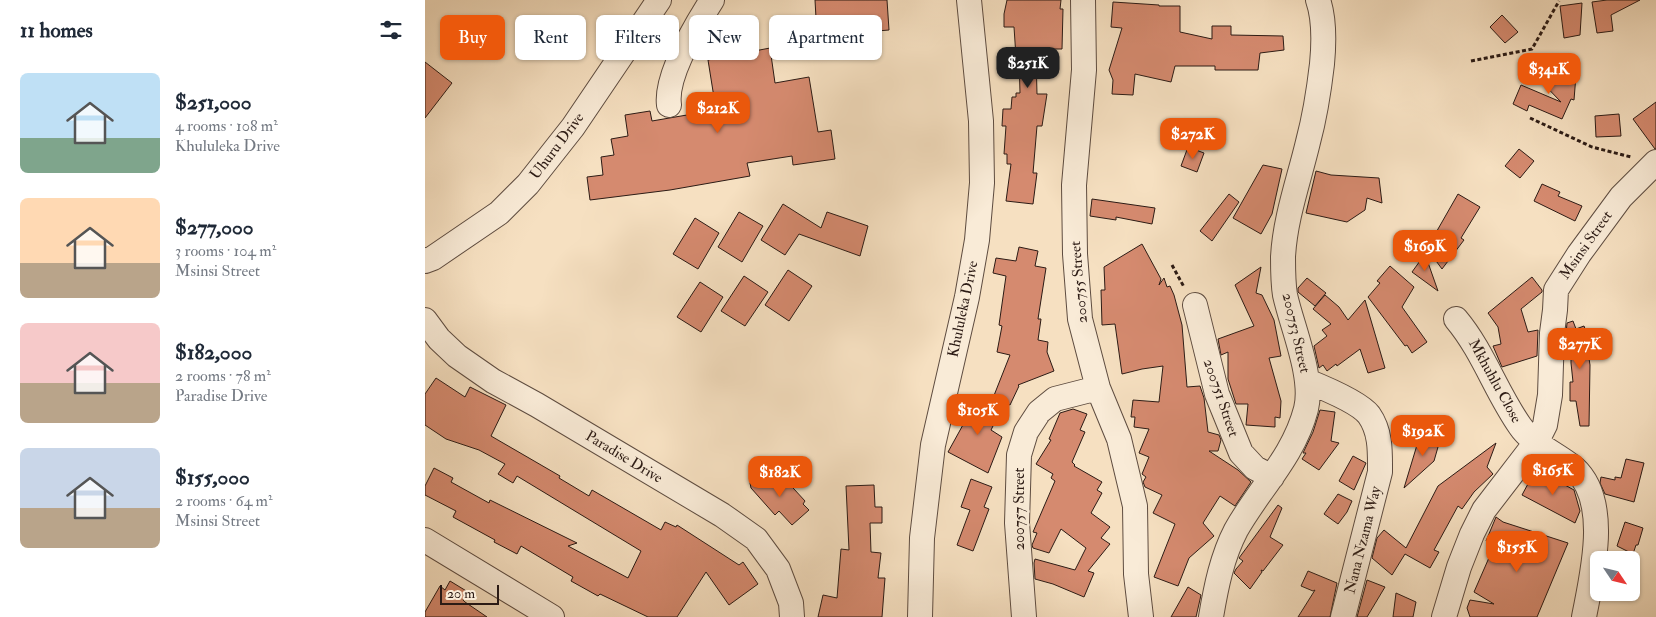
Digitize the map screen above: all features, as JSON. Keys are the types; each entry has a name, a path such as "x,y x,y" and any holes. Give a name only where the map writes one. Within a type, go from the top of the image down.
{"street":[{"name":"Uhuru Drive","path":"425,261 433,258 499,213 528,184 573,127 659,0"},
{"path":"669,105 668,99 675,70 684,47 712,0"},
{"name":"Khululeka Drive","path":"920,617 922,538 933,444 967,297 977,240 981,192 981,121 969,0"},
{"name":"200755 Street","path":"1083,0 1084,70 1074,186 1075,254 1080,319 1099,388 1119,439 1135,506 1136,574 1141,617"},
{"name":"200753 Street","path":"1211,617 1225,555 1237,529 1286,458 1298,435 1307,407 1307,381 1285,293 1283,256 1290,210 1309,141 1320,87 1324,38 1318,0"},
{"name":"Msinsi Street","path":"1444,617 1459,567 1484,510 1537,441 1545,424 1550,395 1555,290 1621,197 1655,163"},
{"name":"200751 Street","path":"1195,304 1217,394 1241,453 1255,468 1272,478"},
{"name":"Mkhuhlu Close","path":"1456,318 1476,346 1511,413 1523,430 1581,474 1590,494 1595,511 1596,545 1584,617"},
{"name":"Paradise Drive","path":"425,320 445,345 457,356 493,381 537,405 722,515 756,539 778,569 791,603 792,617"},
{"name":"Nana Nzama Way","path":"1307,381 1353,403 1368,414 1377,432 1381,450 1380,472 1343,617"},
{"name":"200757 Street","path":"1023,617 1017,523 1019,455 1025,432 1039,412 1055,399 1099,388"},
{"path":"425,540 552,617"}],"path":[{"path":"1471,61 1532,49 1559,0 1552,0"},
{"path":"1530,118 1592,147 1655,163"}],"building":[{"path":"815,0 887,0 889,30 882,31 882,15 816,15"},
{"path":"1007,0 1061,0 1060,9 1063,9 1062,49 1052,49 1052,54 1036,55 1037,94 1047,94 1042,126 1037,126 1033,173 1037,173 1033,204 1006,201 1011,164 1007,164 1007,154 1004,154 1006,126 1002,126 1003,109 1011,109 1012,97 1016,97 1016,93 1020,93 1019,57 1016,57 1014,27 1004,27"},
{"path":"1640,0 1611,15 1613,31 1597,33 1592,2"},
{"path":"1113,2 1180,6 1180,32 1212,39 1212,26 1231,26 1231,35 1283,36 1284,50 1260,53 1258,70 1215,70 1215,66 1175,66 1171,82 1135,74 1133,95 1112,94 1113,80 1109,70 1122,28 1111,27"},
{"path":"1582,3 1580,35 1564,38 1560,6"},
{"path":"1502,15 1518,32 1505,43 1490,27"},
{"path":"769,48 769,60 772,60 775,83 809,77 818,132 831,130 835,159 793,165 792,156 747,163 750,176 670,190 590,200 587,177 603,175 601,157 614,155 611,139 628,136 625,115 650,111 652,121 716,110 708,60 759,60 759,50"},
{"path":"425,62 452,83 425,118"},
{"path":"1534,74 1576,75 1574,100 1571,99 1562,119 1529,105 1527,111 1513,104 1521,85 1561,102"},
{"path":"1656,102 1656,149 1655,149 1633,119"},
{"path":"1619,114 1621,136 1596,137 1595,116"},
{"path":"1188,147 1204,153 1197,172 1181,166"},
{"path":"1519,149 1534,161 1520,178 1505,166"},
{"path":"1263,165 1282,169 1272,214 1261,234 1233,218"},
{"path":"1316,171 1331,175 1379,178 1382,203 1367,198 1365,210 1347,222 1306,213"},
{"path":"1542,184 1560,192 1558,196 1582,206 1575,221 1534,201"},
{"path":"1229,194 1239,202 1212,241 1200,231"},
{"path":"1458,194 1480,207 1461,238 1464,240 1442,269 1428,250 1437,238 1434,236"},
{"path":"1092,199 1155,208 1152,224 1116,217 1116,220 1090,216"},
{"path":"783,204 821,228 827,212 868,226 860,256 799,234 785,255 761,240"},
{"path":"739,212 763,226 742,262 718,247"},
{"path":"695,218 719,233 698,269 673,254"},
{"path":"1142,244 1161,279 1159,285 1164,278 1167,287 1170,286 1174,295 1182,325 1187,387 1200,386 1204,398 1208,432 1219,435 1221,440 1218,451 1209,451 1238,470 1251,482 1235,506 1220,496 1203,523 1214,536 1189,558 1178,586 1154,577 1175,524 1153,513 1162,495 1145,487 1143,482 1146,477 1142,474 1149,457 1139,453 1149,429 1134,427 1135,417 1131,417 1133,400 1159,402 1163,366 1122,374 1115,324 1102,325 1101,290 1105,290 1104,267"},
{"path":"1019,247 1038,251 1035,266 1046,268 1038,319 1041,319 1038,340 1048,342 1047,352 1054,371 1018,385 1010,405 993,398 1010,355 997,352 1002,326 999,325 1006,276 993,273 996,258 1016,261"},
{"path":"1425,254 1438,291 1412,272"},
{"path":"1390,266 1414,287 1402,307 1427,342 1412,353 1368,297 1380,283 1377,281"},
{"path":"1261,267 1256,293 1262,295 1274,320 1281,356 1269,358 1281,401 1280,418 1275,417 1275,427 1246,425 1248,404 1236,404 1228,379 1228,352 1221,355 1218,339 1254,326 1235,285"},
{"path":"788,270 812,286 789,321 765,305"},
{"path":"744,276 768,292 745,326 721,311"},
{"path":"1532,277 1542,292 1521,309 1528,332 1538,330 1537,356 1502,367 1493,346 1501,344 1498,327 1488,313"},
{"path":"1307,278 1326,293 1315,306 1298,292 1298,288"},
{"path":"700,282 723,297 701,332 677,317"},
{"path":"1325,295 1339,307 1348,320 1365,300 1385,368 1368,373 1360,349 1327,371 1323,365 1319,368 1314,346 1327,336 1322,330 1331,324 1313,309"},
{"path":"1573,321 1576,329 1584,326 1590,342 1590,352 1588,352 1590,365 1589,426 1580,426 1576,401 1570,401 1570,382 1573,382 1571,347 1565,348 1567,323"},
{"path":"436,378 465,397 470,387 506,405 491,436 560,476 559,478 589,496 592,490 661,530 665,522 676,527 677,525 739,565 743,562 758,584 729,605 706,572 677,617 648,617 600,594 598,596 571,581 573,577 521,546 517,554 453,517 456,511 425,495 425,486 434,468 453,478 451,482 489,503 490,500 577,543 568,546 628,578 641,551 517,476 513,483 498,474 505,464 479,450 446,439 425,425 425,394"},
{"path":"984,399 1002,408 991,430 1002,437 988,473 948,452 964,423 961,422 972,402 981,405"},
{"path":"1073,409 1087,414 1080,430 1085,432 1072,462 1074,466 1102,482 1097,490 1102,493 1091,513 1110,527 1101,538 1110,544 1088,571 1094,573 1084,597 1053,584 1035,579 1034,563 1035,559 1075,570 1086,548 1061,529 1049,553 1033,548 1032,545 1037,533 1033,532 1055,481 1051,478 1053,474 1036,464 1051,440 1049,439 1060,413"},
{"path":"1320,410 1335,412 1331,441 1339,443 1319,470 1302,459 1306,453 1303,453 1313,432"},
{"path":"1422,435 1440,440 1434,461 1404,488 1417,445 1419,446"},
{"path":"1496,443 1487,467 1493,474 1474,492 1462,509 1458,506 1434,550 1439,552 1430,568 1405,554 1392,575 1372,558 1377,538 1384,530 1406,548 1438,486"},
{"path":"1353,456 1366,463 1354,490 1339,481"},
{"path":"1626,459 1644,463 1634,502 1605,494 1600,483 1601,477 1615,480 1615,477 1621,478"},
{"path":"1536,469 1574,490 1580,511 1575,523 1522,495"},
{"path":"759,476 775,483 783,477 805,501 803,504 809,510 792,525 779,511 775,515 751,488 750,483 752,480"},
{"path":"971,479 992,487 984,507 989,509 973,551 957,545 970,510 961,507"},
{"path":"874,485 875,507 882,507 882,523 870,523 871,552 881,553 878,578 885,578 882,617 818,617 823,595 837,598 841,549 849,550 846,486"},
{"path":"1338,494 1352,501 1338,524 1324,514"},
{"path":"1278,505 1282,508 1270,537 1283,545 1263,571 1261,570 1262,572 1250,589 1234,573 1243,561 1239,558"},
{"path":"1496,517 1503,522 1568,543 1537,617 1470,617 1467,608 1470,600 1494,604 1474,592 1495,544 1486,541"},
{"path":"1625,522 1643,528 1638,545 1636,545 1634,551 1627,551 1617,546"},
{"path":"1308,571 1337,583 1330,617 1298,617 1315,590 1313,591 1301,586"},
{"path":"1367,580 1385,587 1367,617 1357,617"},
{"path":"450,581 468,592 463,600 487,617 425,617 425,612 440,586 445,590"},
{"path":"1188,587 1201,595 1196,617 1171,617"},
{"path":"1396,593 1416,602 1413,617 1393,617"}]}
